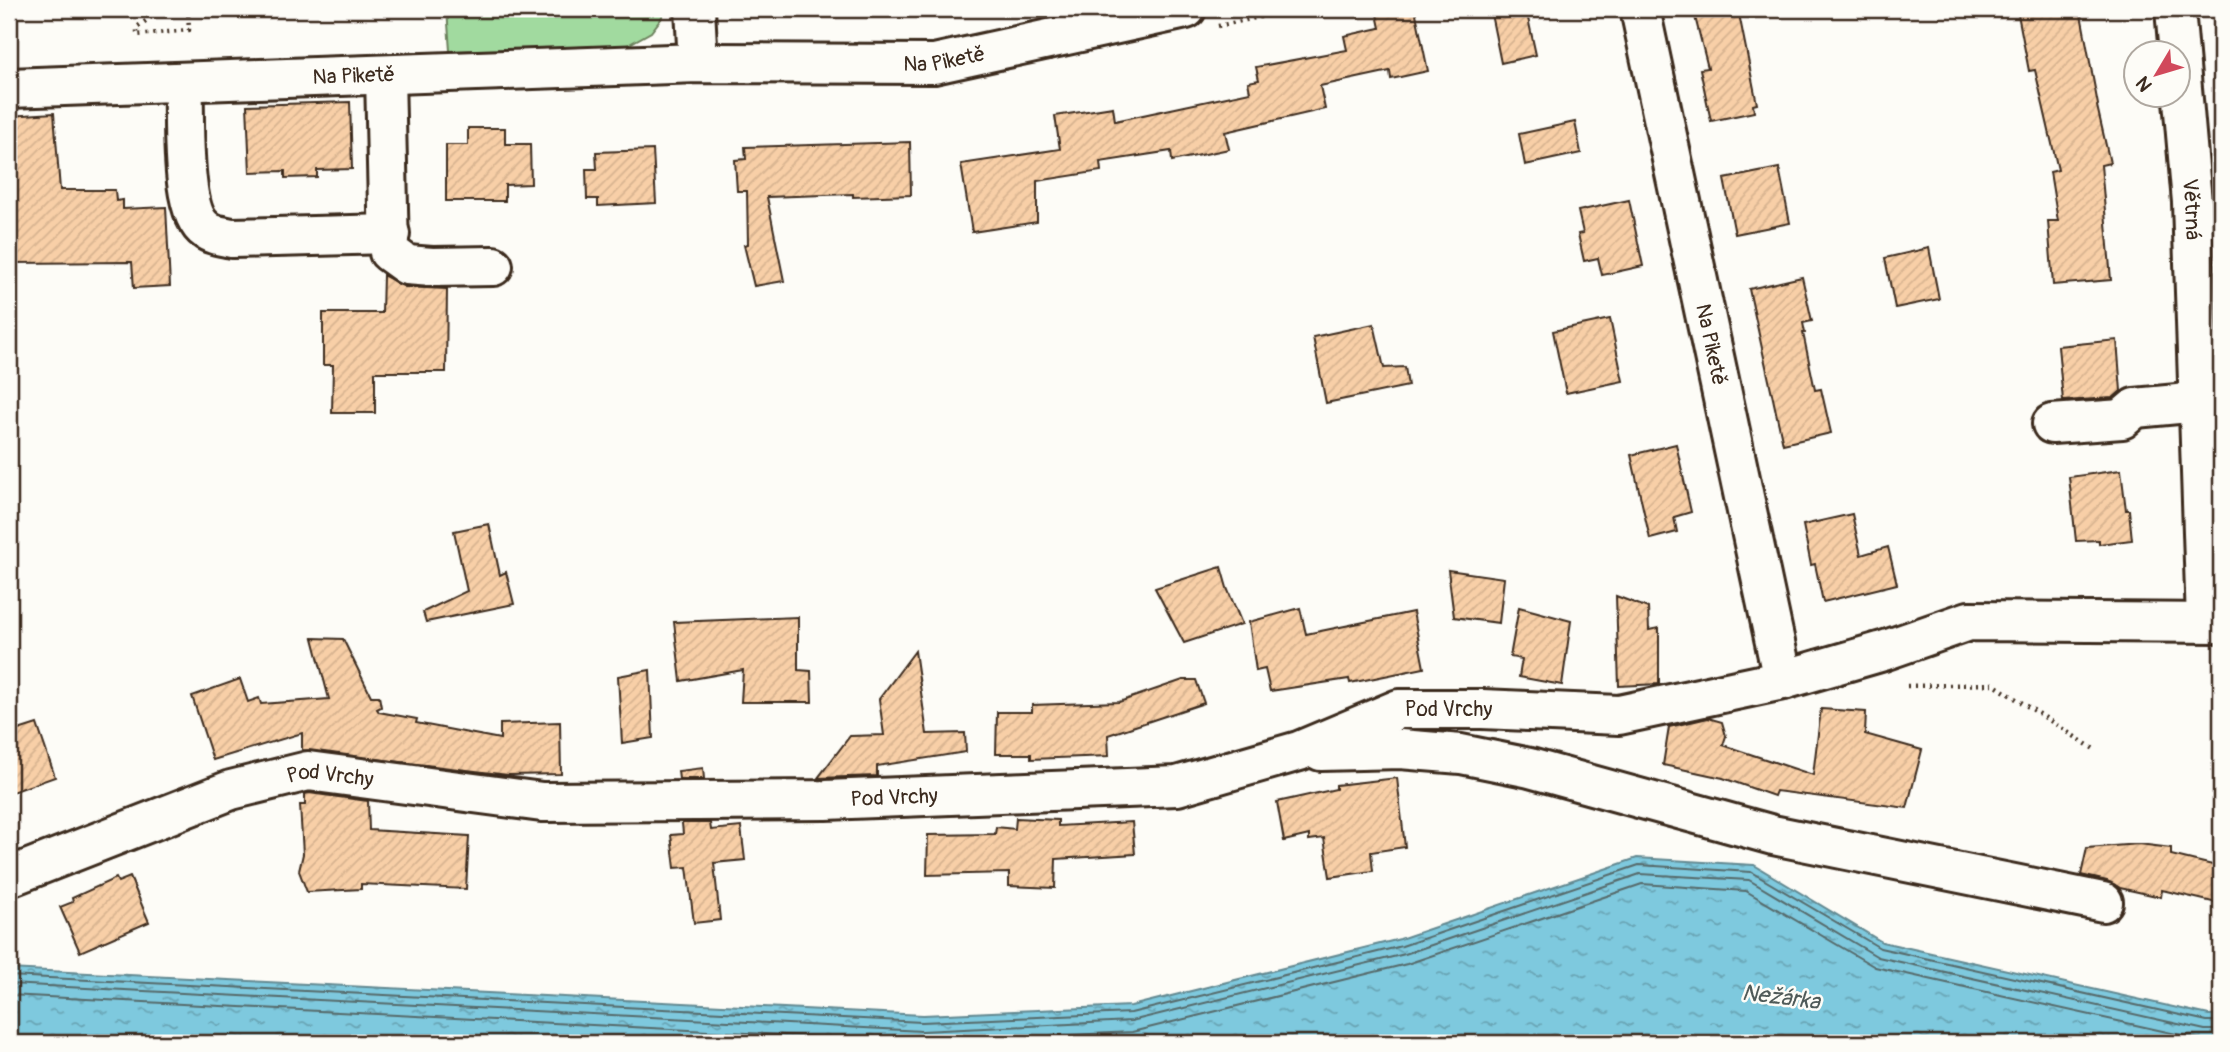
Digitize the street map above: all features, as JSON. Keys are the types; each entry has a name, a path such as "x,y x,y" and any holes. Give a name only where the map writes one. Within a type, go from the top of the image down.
{"street":[{"path":"695,9 698,63"},
{"name":"Na Piketě","path":"9,88 698,63 934,64 1186,9"},
{"name":"Na Piketě","path":"1640,9 1783,680"},
{"name":"Větrná","path":"2175,9 2206,199 2199,402 2214,622"},
{"path":"385,75 389,252 407,265 492,266"},
{"path":"183,82 187,191 196,220 207,231 232,239 390,234"},
{"path":"2052,424 2122,419 2135,408 2199,402"},
{"name":"Pod Vrchy","path":"9,877 231,790 308,771 542,802 826,800 1177,786 1299,751 1399,709 1482,709 1619,715 1783,680 1883,651 1969,621 2214,622"},
{"path":"1299,751 1400,749 1461,754 1530,768 1773,835 2103,902"}],"path":[{"path":"163,9 137,27 137,35 189,30 188,9"},
{"path":"1901,686 1993,684 2097,751"}],"green space":[{"path":"447,9 665,9 651,32 624,47 450,51"}],"water":[{"name":"Nežárka","path":"1637,858 1754,865 1882,942 2209,1015 2221,1014 2221,1043 9,1043 9,969 923,1015 1131,1006 1400,939"}],"building":[{"path":"1415,9 1428,71 1391,79 1390,71 1320,86 1325,109 1225,132 1229,149 1172,161 1171,151 1100,162 1101,171 1037,181 1037,222 972,232 961,164 1060,149 1055,116 1113,107 1115,121 1250,92 1248,82 1259,80 1256,67 1347,50 1344,36 1380,28 1377,14"},
{"path":"1490,9 1526,9 1536,55 1501,63"},
{"path":"1693,9 1738,9 1757,104 1753,105 1754,112 1711,121 1700,69 1708,68"},
{"path":"2017,9 2080,9 2110,163 2101,165 2111,280 2053,285 2048,221 2058,221 2050,172 2058,170 2035,70 2029,71"},
{"path":"350,102 352,169 317,170 317,177 285,178 285,171 250,172 247,105"},
{"path":"54,113 60,190 115,190 116,201 123,200 123,209 166,207 170,286 134,288 132,262 11,263 9,116"},
{"path":"1575,122 1581,153 1525,165 1519,134"},
{"path":"468,128 505,128 505,144 530,144 531,184 505,185 505,201 446,201 446,145 468,145"},
{"path":"910,142 911,195 767,197 784,281 754,286 744,245 748,244 747,191 737,191 735,160 746,159 745,147"},
{"path":"653,150 656,203 598,206 598,199 587,199 586,169 597,169 596,152"},
{"path":"1779,168 1790,223 1735,234 1724,179"},
{"path":"1629,200 1643,266 1602,275 1598,258 1584,261 1578,234 1583,233 1578,211"},
{"path":"1929,248 1939,299 1895,308 1885,258"},
{"path":"383,275 405,287 447,289 446,372 375,372 375,413 332,413 333,365 323,365 323,313 382,313"},
{"path":"1802,277 1812,321 1803,323 1803,333 1815,390 1821,389 1831,433 1783,444 1749,289"},
{"path":"1610,319 1623,381 1566,393 1553,331"},
{"path":"1374,324 1384,368 1405,367 1408,386 1326,403 1313,337"},
{"path":"2117,340 2121,391 2113,398 2063,401 2058,346"},
{"path":"1676,444 1691,512 1674,517 1677,532 1650,539 1631,455"},
{"path":"2121,470 2132,540 2099,544 2099,540 2076,541 2069,477"},
{"path":"1852,514 1861,555 1888,547 1897,584 1823,602 1815,564 1811,565 1803,525"},
{"path":"489,524 500,575 506,572 514,604 426,622 423,612 467,591 454,531"},
{"path":"1221,567 1242,624 1184,643 1155,588"},
{"path":"1448,570 1504,578 1499,623 1454,617"},
{"path":"1616,596 1648,608 1649,630 1659,628 1659,684 1619,686"},
{"path":"1519,607 1571,621 1562,685 1519,677 1522,659 1510,657"},
{"path":"1300,608 1306,634 1413,612 1424,668 1350,683 1349,679 1270,691 1265,669 1256,671 1249,622"},
{"path":"798,617 798,670 811,671 812,702 741,702 743,670 681,681 674,622"},
{"path":"313,638 343,639 371,696 379,696 379,712 417,719 416,723 500,739 500,724 560,722 561,774 508,775 302,750 302,733 213,760 192,696 240,679 248,702 259,698 261,704 329,699"},
{"path":"915,651 927,734 965,733 966,752 877,766 877,776 818,778 850,736 884,735 879,699"},
{"path":"650,670 653,738 622,743 618,676"},
{"path":"1183,680 1196,680 1204,703 1108,735 1109,756 1031,759 1031,754 996,754 997,712 1032,712 1032,705 1119,702"},
{"path":"1821,709 1866,712 1865,734 1922,750 1907,808 1776,791 1774,796 1723,778 1663,765 1669,727 1708,718 1722,722 1726,736 1723,745 1813,775"},
{"path":"37,724 55,777 9,793 9,733"},
{"path":"703,768 704,779 679,779 678,771"},
{"path":"1397,778 1405,847 1371,852 1373,871 1330,877 1324,838 1309,840 1309,835 1284,841 1277,802 1336,789 1336,785"},
{"path":"305,794 368,801 369,830 469,836 466,889 361,884 361,889 307,892 299,871 303,854 300,805 305,805"},
{"path":"1016,818 1058,820 1058,826 1132,822 1135,854 1056,859 1055,888 1009,886 1009,873 927,875 928,835 995,834 996,827 1015,829"},
{"path":"682,823 710,823 711,830 741,827 745,860 714,863 720,920 694,923 687,867 675,868 671,835 683,834"},
{"path":"2139,844 2171,848 2171,855 2221,867 2221,904 2162,890 2161,897 2120,888 2107,881 2081,875 2087,848"},
{"path":"130,877 149,922 80,952 60,907 73,902 72,898 116,878 118,882"}]}
